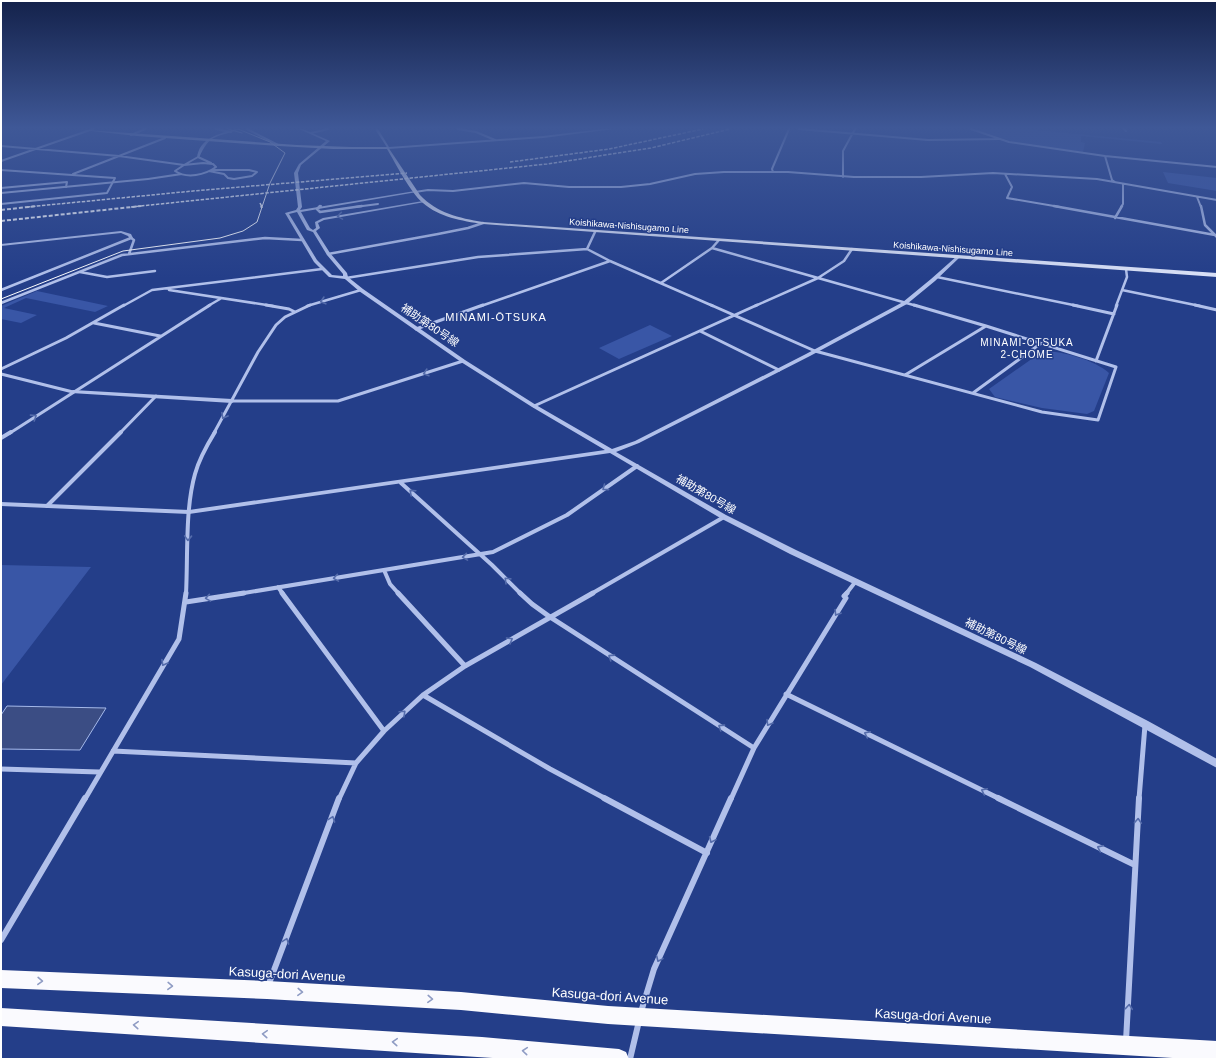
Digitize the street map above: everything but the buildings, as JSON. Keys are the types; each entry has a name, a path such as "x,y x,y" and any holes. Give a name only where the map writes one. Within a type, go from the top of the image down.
{"highway":[{"name":"Kasuga-dori Avenue","path":"1,979 267,990 461,1001 608,1015 1217,1051"},
{"path":"1,1017 482,1047 619,1059"}],"main road":[{"name":"Koishikawa-Nishisugamo Line","path":"407,178 415,192 424,202 447,214 482,223 1217,275"}],"street":[{"path":"1,204 107,193 115,178"},
{"path":"1,193 154,178"},
{"name":"補助第80号線","path":"297,178 300,207 298,210 301,218 308,229 314,231 328,254 345,274 346,278 360,290 463,361 534,406 724,517 779,545 1032,665 1145,724 1217,764"},
{"path":"675,178 650,184 621,186 569,187 524,183 453,191 428,190 321,206 298,210 287,214 311,256 322,269 331,276 346,278 478,257 587,249 661,284 815,351 1042,412 1098,420 1116,367 986,326 712,248"},
{"path":"1007,178 1012,187 1007,198 1216,236"},
{"path":"1088,178 1217,200"},
{"path":"1112,178 1115,182"},
{"path":"1,188 66,182 66,187"},
{"path":"1116,218 1123,204 1123,184"},
{"path":"1197,197 1202,209 1204,225 1216,236"},
{"path":"363,200 372,201 378,204"},
{"path":"301,218 312,220 323,219 424,202"},
{"path":"321,206 317,209 320,212 325,212 378,204"},
{"path":"375,210 379,207 378,204"},
{"path":"314,231 318,228 316,223 323,219"},
{"path":"328,254 468,228 482,223"},
{"path":"1,245 121,232 130,235 134,240 129,254"},
{"path":"587,249 595,232"},
{"path":"1,290 131,238"},
{"path":"1,303 114,258 129,254 265,238 302,240"},
{"path":"661,284 712,248 719,240"},
{"path":"534,406 818,278 844,261 852,250"},
{"path":"1,504 189,512 612,451 637,442 779,370 905,303 937,277 958,257"},
{"path":"416,329 610,261"},
{"path":"1,369 94,323 152,290 322,269"},
{"path":"1096,361 1127,277 1126,269"},
{"path":"79,272 107,277 155,271"},
{"path":"937,277 1114,314"},
{"path":"165,289 290,309 295,312"},
{"path":"1,940 179,638 186,602 189,512 195,474 205,449 268,336 276,325 295,312 360,290"},
{"path":"1122,290 1217,310"},
{"path":"1,438 220,299"},
{"path":"94,323 160,336"},
{"path":"905,375 986,326"},
{"path":"700,332 779,370"},
{"path":"973,393 1040,344"},
{"path":"1,374 73,392 232,401 338,401 463,361"},
{"path":"47,506 156,396"},
{"path":"186,602 493,552 567,515 618,477 637,466"},
{"path":"401,482 532,604 754,748"},
{"path":"267,990 340,796 356,762 384,731 423,695 465,666 724,517"},
{"path":"384,570 390,584 465,666"},
{"path":"630,1059 654,969 754,748 846,598 844,596 856,581"},
{"path":"278,587 384,731"},
{"path":"786,694 1135,865"},
{"path":"423,695 550,769 707,853"},
{"path":"1126,1046 1135,865 1145,724"},
{"path":"113,751 356,762"},
{"path":"1,769 99,772"}],"shaded area":[{"path":"1166,178 1217,178 1217,191 1168,183"},
{"path":"37,291 108,306 95,312 26,298 4,308 37,315 21,323 1,319 1,306"},
{"path":"650,325 672,336 619,359 599,348"},
{"path":"1043,351 1051,351 1087,360 1103,368 1109,373 1094,411 1087,414 1042,408 995,397 989,389"},
{"path":"1,565 91,567 1,685"},
{"path":"7,706 106,708 80,750 1,749 1,715"}],"tram line":[{"path":"1,299 123,251 220,238 243,231 257,222 272,178"}],"railway":[{"path":"35,206 342,178"},
{"path":"131,207 407,178"},
{"path":"260,203 262,207"},
{"path":"1,210 35,206"},
{"path":"27,207 35,206"},
{"path":"1,221 141,206"}],"district":[{"name":"MINAMI-ŌTSUKA","path":"496,317"},
{"name":"MINAMI-OTSUKA 2-CHOME","path":"1027,348"}]}
